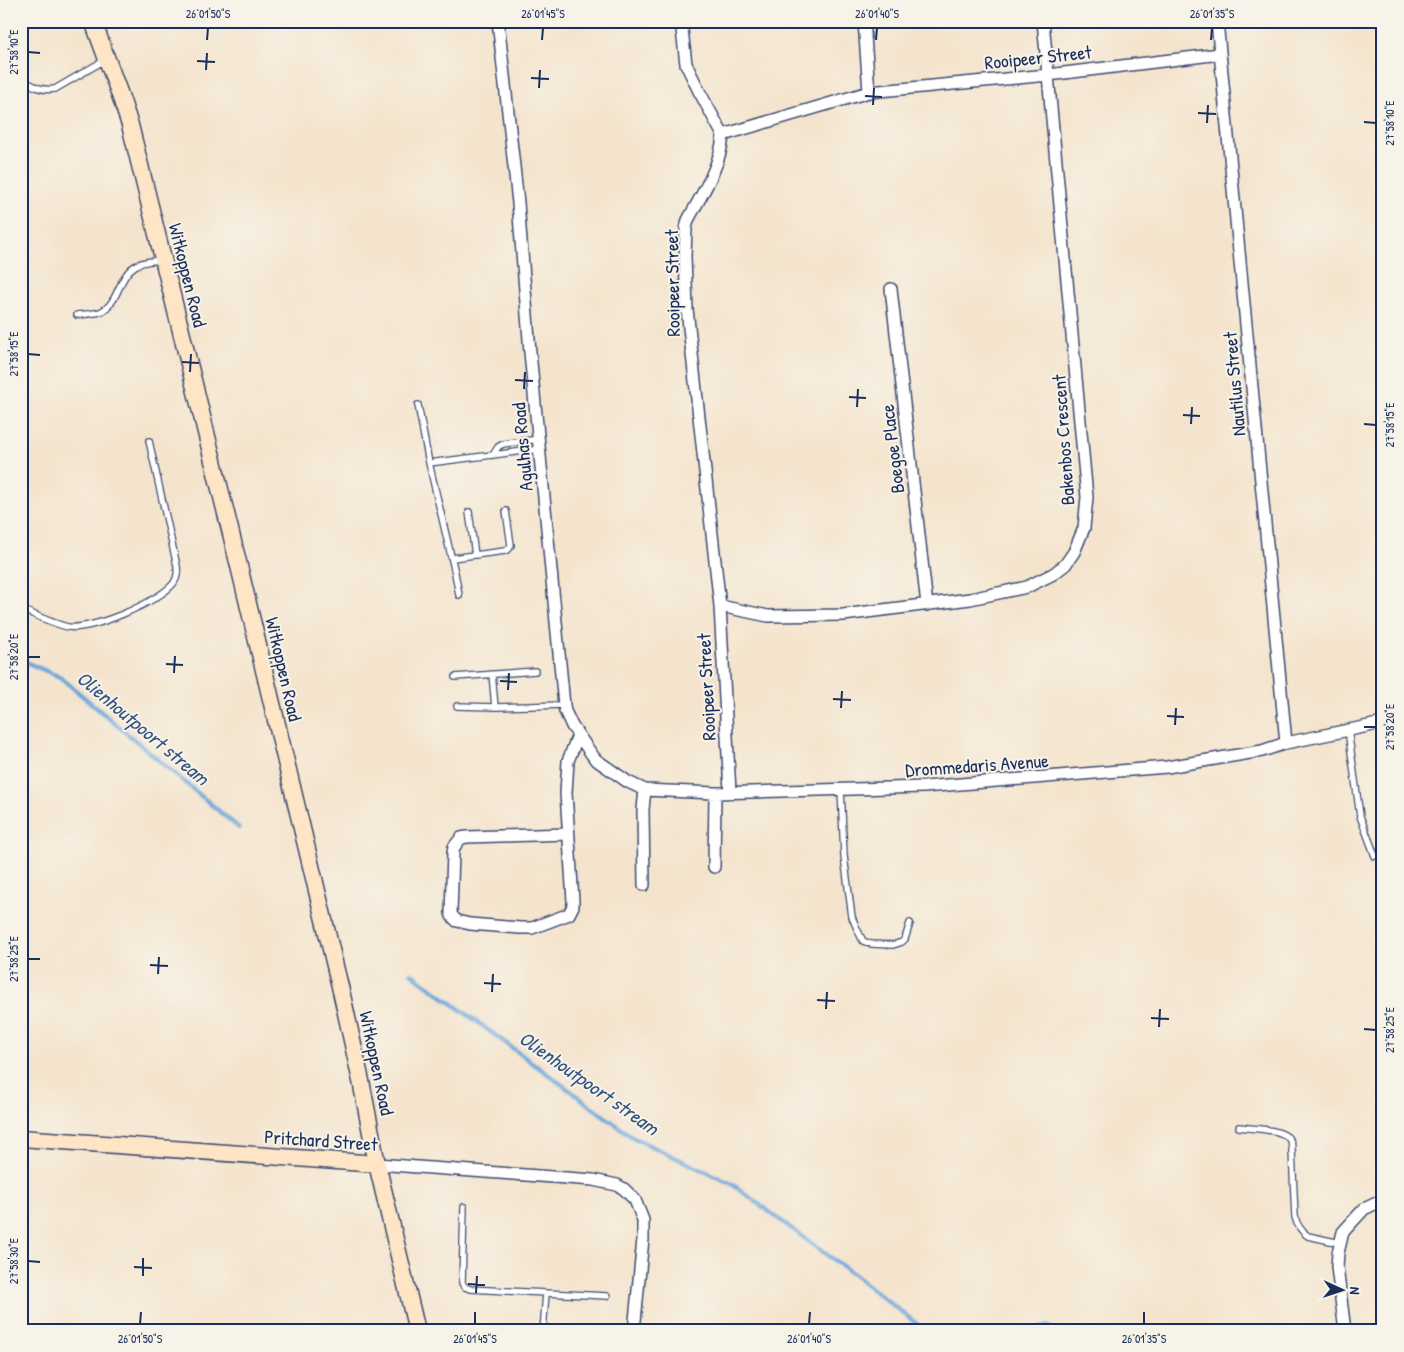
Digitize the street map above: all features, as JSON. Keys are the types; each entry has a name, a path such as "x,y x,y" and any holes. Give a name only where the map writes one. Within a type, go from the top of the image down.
{"main road":[{"name":"Witkoppen Road","path":"93,21 126,111 240,571 342,995 377,1164 417,1331"},
{"name":"Pritchard Street","path":"21,1138 377,1164"}],"street":[{"name":"Agulhas Road","path":"498,21 518,203 564,705 572,726 582,740"},
{"path":"681,21 686,64 723,135"},
{"path":"864,21 869,92"},
{"name":"Bakenbos Crescent","path":"720,606 768,616 843,615 983,597 1038,583 1066,565 1074,552 1084,528 1087,497 1043,21"},
{"name":"Nautilus Street","path":"1217,21 1286,743"},
{"name":"Rooipeer Street","path":"730,792 720,606 687,309 685,257 688,220 713,172 721,151 723,135 869,92 1048,75 1220,54"},
{"name":"Boegoe Place","path":"891,289 927,605"},
{"name":"Drommedaris Avenue","path":"582,740 595,759 628,782 645,790 715,793 924,787 1167,767 1253,752 1286,743 1383,723"},
{"path":"568,834 461,838 454,847 452,916 457,921 470,924 532,928 569,914 573,901 566,793 568,761 570,754 582,740"},
{"path":"644,885 643,809 645,790"},
{"path":"714,868 715,793"},
{"name":"Pritchard Street","path":"377,1164 593,1180 617,1185 624,1189 636,1200 643,1220 643,1239 634,1331"},
{"path":"1345,1331 1337,1267 1343,1232 1364,1209 1383,1200"}],"lane":[{"path":"21,78 38,88 55,89 107,58"},
{"path":"77,315 99,312 106,309 129,270 135,265 163,260"},
{"path":"418,405 429,463 452,558 458,595"},
{"path":"21,609 69,627 89,625 119,616 134,609 156,597 172,585 177,576 177,566 149,441"},
{"path":"493,455 498,447 503,444 539,444"},
{"path":"429,463 493,455 539,444"},
{"path":"452,558 505,551 511,547 506,511"},
{"path":"469,512 475,555"},
{"path":"455,677 535,671"},
{"path":"492,674 495,707"},
{"path":"457,706 564,705"},
{"path":"1348,730 1360,816 1375,856"},
{"path":"841,789 844,856 852,917 858,931 864,941 872,944 893,945 905,939 910,923"},
{"path":"1239,1127 1277,1131 1289,1138 1292,1144 1297,1223 1308,1236 1340,1243"},
{"path":"464,1207 462,1283 465,1287 470,1289 607,1296"},
{"path":"543,1331 546,1293"}],"waterway":[{"name":"Olienhoutpoort stream","path":"21,660 60,677 239,828"},
{"name":"Olienhoutpoort stream","path":"411,973 634,1138 732,1184 926,1331"},
{"name":"Olienhoutpoort stream","path":"1027,1331 1048,1326 1056,1331"}]}
